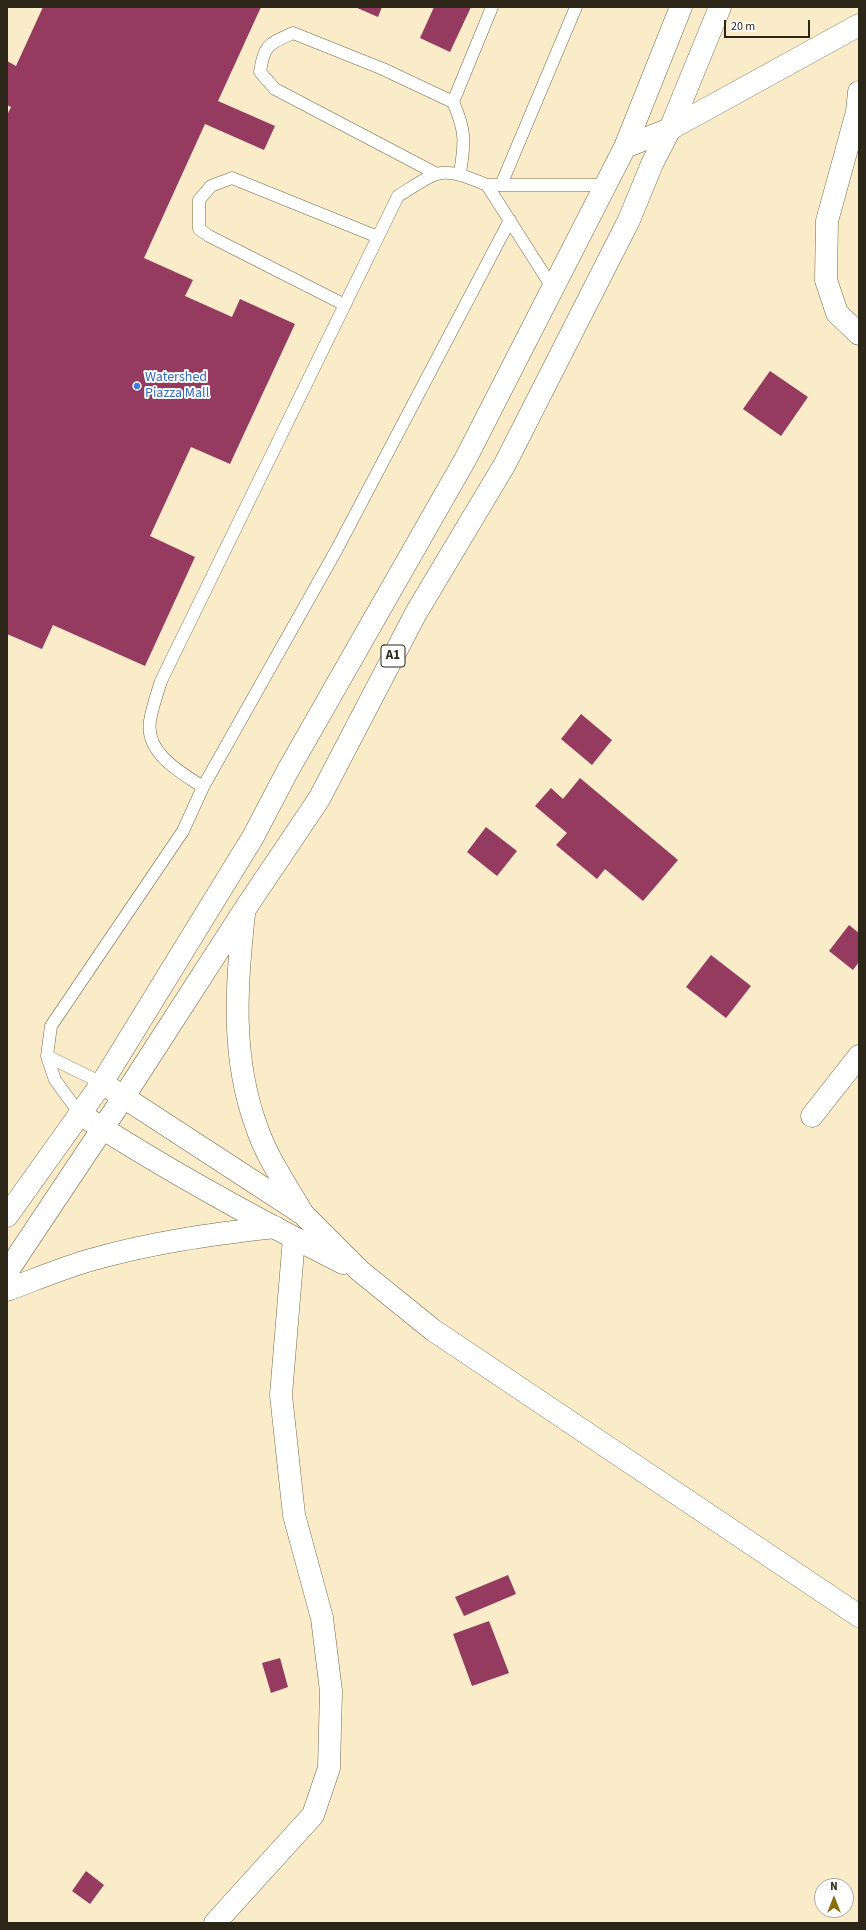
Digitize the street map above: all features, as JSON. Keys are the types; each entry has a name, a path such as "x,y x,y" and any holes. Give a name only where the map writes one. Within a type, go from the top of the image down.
{"main road":[{"name":"A1","path":"7,1216 102,1083 252,837 287,772 466,458 625,147 680,7"},
{"name":"A1","path":"7,1272 123,1098 245,908 319,799 416,613 505,464 629,220 652,164 670,129 720,7"},
{"path":"625,147 670,129 859,25"},
{"path":"859,92 857,112 828,221 826,280 837,313 859,334"},
{"path":"245,908 238,973 237,1015 245,1091 257,1129 302,1214"},
{"path":"812,1116 859,1056"},
{"path":"102,1083 302,1214 360,1271 432,1330 859,1616"},
{"path":"80,1114 294,1238 360,1271"},
{"path":"7,1290 87,1261 138,1249 223,1233 275,1227"},
{"path":"215,1923 313,1815 330,1768 331,1691 322,1625 294,1515 281,1395 294,1238"}],"lane":[{"path":"453,102 492,7"},
{"path":"501,185 576,7"},
{"path":"435,173 275,89 260,72 262,59 269,44 293,33 383,70 453,102 461,119 465,145 460,173"},
{"path":"203,787 168,763 152,743 150,722 160,681 398,196 435,173 447,171 460,173 487,185 605,185"},
{"path":"345,305 209,236 199,229 199,200 210,186 232,178 378,237"},
{"path":"487,185 552,288"},
{"path":"80,1114 55,1080 47,1056 51,1026 183,831 203,787 338,549 510,220"},
{"path":"47,1056 102,1083"}],"building":[{"name":"Watershed Piazza Mall","path":"43,7 261,7 218,101 275,126 264,150 205,124 144,258 193,280 185,296 232,317 240,299 295,324 230,464 191,447 150,536 195,557 145,666 53,625 42,649 7,634 7,115 11,107 7,105 7,61 16,66"},
{"path":"355,7 382,7 378,17"},
{"path":"434,7 471,7 450,52 420,38"},
{"path":"770,371 808,397 781,436 743,409"},
{"path":"581,714 612,740 592,765 561,739"},
{"path":"580,778 678,860 643,901 605,869 597,879 556,845 567,833 535,806 551,788 563,799"},
{"path":"486,827 517,851 497,876 467,852"},
{"path":"849,925 859,933 859,962 853,970 829,951"},
{"path":"711,955 751,986 726,1018 686,987"},
{"path":"508,1575 516,1594 464,1616 455,1597"},
{"path":"489,1621 509,1673 472,1686 453,1634"},
{"path":"280,1658 288,1687 271,1693 262,1663"},
{"path":"86,1871 104,1885 90,1904 72,1891"}],"place":[{"name":"Watershed Piazza Mall","path":"137,386"}]}
